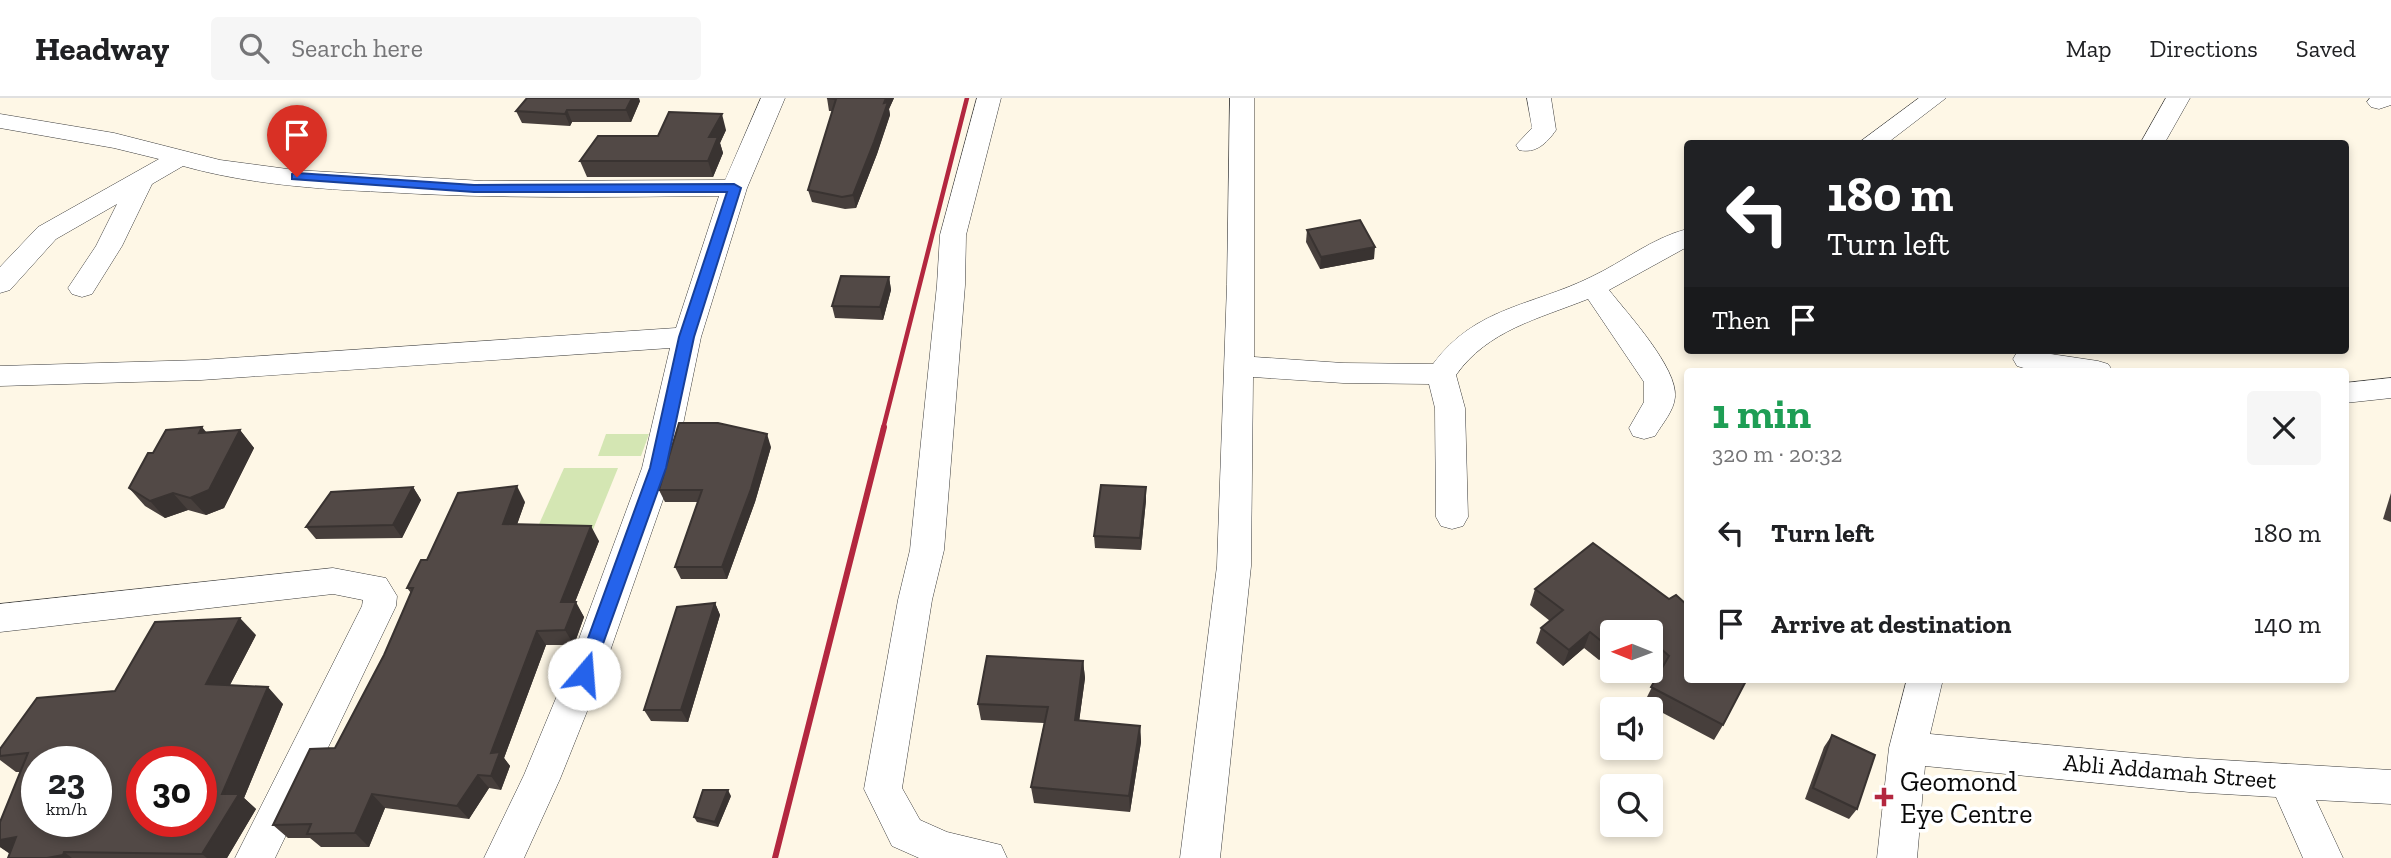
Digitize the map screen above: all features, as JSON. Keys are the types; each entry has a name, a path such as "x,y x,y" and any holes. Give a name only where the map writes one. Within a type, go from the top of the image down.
{"street":[{"path":"504,858 584,674 658,468 687,337 734,188 772,98"},
{"path":"987,858 929,852 906,833 883,789 915,600 927,550 951,285 953,235 989,98"},
{"path":"1200,858 1234,566 1242,98"},
{"path":"1528,145 1545,130 1539,98"},
{"path":"1875,140 1934,98"},
{"path":"2154,140 2178,98"},
{"path":"0,121 132,144 179,158 258,174 430,187 518,190 734,188"},
{"path":"0,285 47,233 179,158"},
{"path":"82,288 109,246 141,181"},
{"path":"1452,517 1450,408 1441,374 1454,353 1482,330 1593,287 1684,239"},
{"path":"1593,287 1655,373 1661,388 1661,400 1644,428"},
{"path":"0,376 201,370 687,337"},
{"path":"2027,360 2079,368"},
{"path":"1239,366 1343,373 1441,374"},
{"path":"2349,393 2391,388"},
{"path":"0,618 333,581 374,588 380,596 379,606 255,858"},
{"path":"1897,858 1908,748 1924,683"},
{"name":"Abli Addamah Street","path":"1908,748 2189,775 2391,786"},
{"path":"2288,781 2323,858"}],"green space":[{"path":"606,434 649,434 641,456 598,456"},
{"path":"564,468 618,468 592,532 536,531"}],"building":[{"path":"527,98 632,98 626,110 567,110 565,114 516,111"},
{"path":"827,98 886,98 884,103 888,102 853,195 842,197 808,190 836,99"},
{"path":"669,112 722,114 709,137 718,137 708,161 580,161 598,136 658,136"},
{"path":"1360,220 1375,247 1321,257 1307,230"},
{"path":"841,276 889,277 880,307 832,306"},
{"path":"679,423 718,423 767,434 751,489 722,567 675,567 702,490 659,490"},
{"path":"202,427 199,433 240,430 209,490 190,498 173,493 150,501 129,488 148,453 153,453 166,430"},
{"path":"1101,485 1146,487 1140,538 1094,536"},
{"path":"517,486 503,524 591,526 561,602 576,602 565,630 537,631 491,753 500,752 491,776 478,775 457,806 372,794 355,833 307,834 311,824 273,825 310,749 335,748 384,655 413,588 407,588 421,560 427,560 458,493"},
{"path":"413,487 393,525 306,527 331,492"},
{"path":"1593,543 1669,599 1676,595 1684,602 1684,683 1745,683 1723,725 1651,687 1653,683 1663,683 1663,666 1669,656 1663,651 1663,620 1600,620 1600,640 1590,632 1569,650 1541,628 1563,610 1535,589"},
{"path":"715,603 681,710 644,710 677,607"},
{"path":"240,618 206,684 268,687 222,794 239,794 217,830 217,746 126,746 126,837 212,837 202,854 64,852 63,855 47,858 8,858 16,837 0,840 0,822 21,770 21,837 112,837 112,746 21,746 21,754 0,756 0,749 37,698 115,691 155,622"},
{"path":"987,656 1083,661 1075,720 1140,726 1129,796 1031,787 1048,707 978,704"},
{"path":"1832,735 1875,755 1857,809 1813,788"},
{"path":"703,790 728,790 715,822 694,817"}],"railway":[{"path":"883,429 967,98"},
{"path":"775,858 884,427"}],"place":[{"name":"Geomond Eye Centre","path":"1884,797"}],"route":[{"path":"297,177 474,189 734,188 687,337 658,468 584,674"}]}
